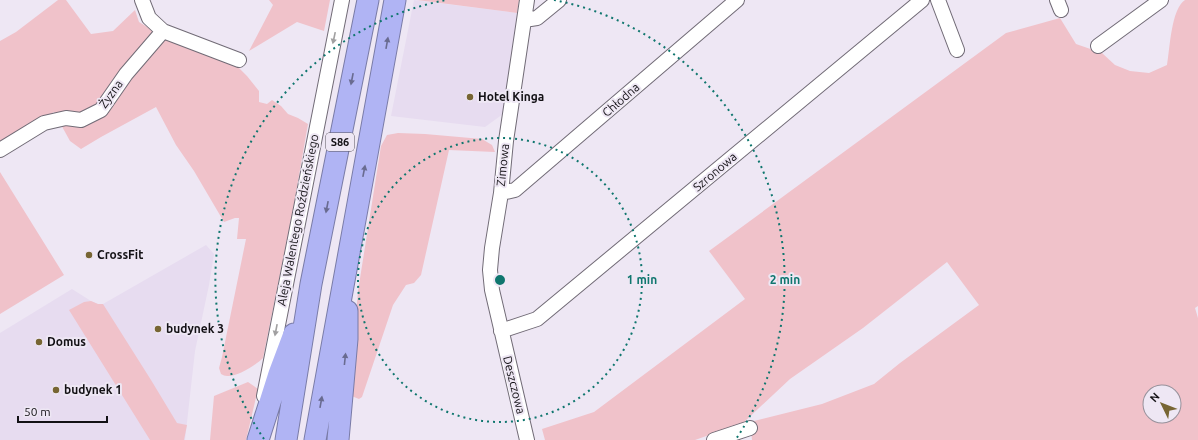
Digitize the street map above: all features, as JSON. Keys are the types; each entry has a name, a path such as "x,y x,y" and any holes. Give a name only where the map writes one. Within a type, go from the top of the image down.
{"highway":[{"name":"S86","path":"286,440 311,284 368,0"},
{"name":"S86","path":"315,440 395,0"},
{"path":"338,440 347,339 346,264"},
{"path":"257,440 311,284"}],"street":[{"path":"142,0 149,18 163,31 239,60"},
{"name":"Aleja Walentego Roździeńskiego","path":"257,440 269,368 342,0"},
{"name":"Zimowa","path":"501,331 492,290 490,270 501,193 506,141 527,0"},
{"path":"524,20 537,18 559,0"},
{"name":"Chłodna","path":"501,193 515,190 737,0"},
{"name":"Szronowa","path":"501,331 537,319 922,0"},
{"path":"938,0 957,50"},
{"path":"1098,46 1161,0"},
{"name":"Żyzna","path":"0,150 44,123 66,118 81,120 100,110 126,74 163,31"},
{"name":"Deszczowa","path":"501,331 527,440"},
{"path":"714,440 750,428"}],"shaded area":[{"path":"58,0 66,0 91,34 113,31 135,10 139,22 167,39 177,44 235,64 259,91 259,102 267,104 272,100 281,106 288,114 308,124 292,215 263,358 256,364 236,375 226,376 221,374 219,368 246,239 237,239 239,218 224,222 194,171 176,145 156,107 81,149 70,141 54,112 0,144 0,41 16,32"},
{"path":"269,0 330,0 324,31 297,22 249,51 273,5"},
{"path":"414,0 517,13 503,114 485,127 391,116"},
{"path":"417,0 519,0 517,13"},
{"path":"1185,0 1198,0 1198,306 1195,308 1198,318 1198,440 752,440 750,422 822,404 874,384 979,305 947,262 863,328 790,379 743,423 695,440 545,440 542,429 594,412 745,299 709,251 1006,33 1060,18 1076,44 1102,53 1115,65 1130,71 1149,73 1167,65 1170,40 1180,5"},
{"path":"398,133 482,139 492,145 495,152 449,150 421,275 414,283 406,285 393,305 362,397 359,399 349,395 358,291 381,146 387,135"},
{"path":"0,172 64,275 0,314"},
{"path":"206,245 214,254 195,351 185,440 0,440 0,333 72,289 91,301 98,304 103,304"},
{"path":"91,301 98,304 103,304 177,423 187,425 184,440 150,440 69,310 84,302"},
{"path":"248,382 258,389 246,440 210,440 214,396"}],"place":[{"name":"Hotel Kinga","path":"470,97"},
{"name":"CrossFit","path":"89,255"},
{"name":"budynek 3","path":"158,329"},
{"name":"Domus","path":"39,342"},
{"name":"budynek 1","path":"56,390"}]}
